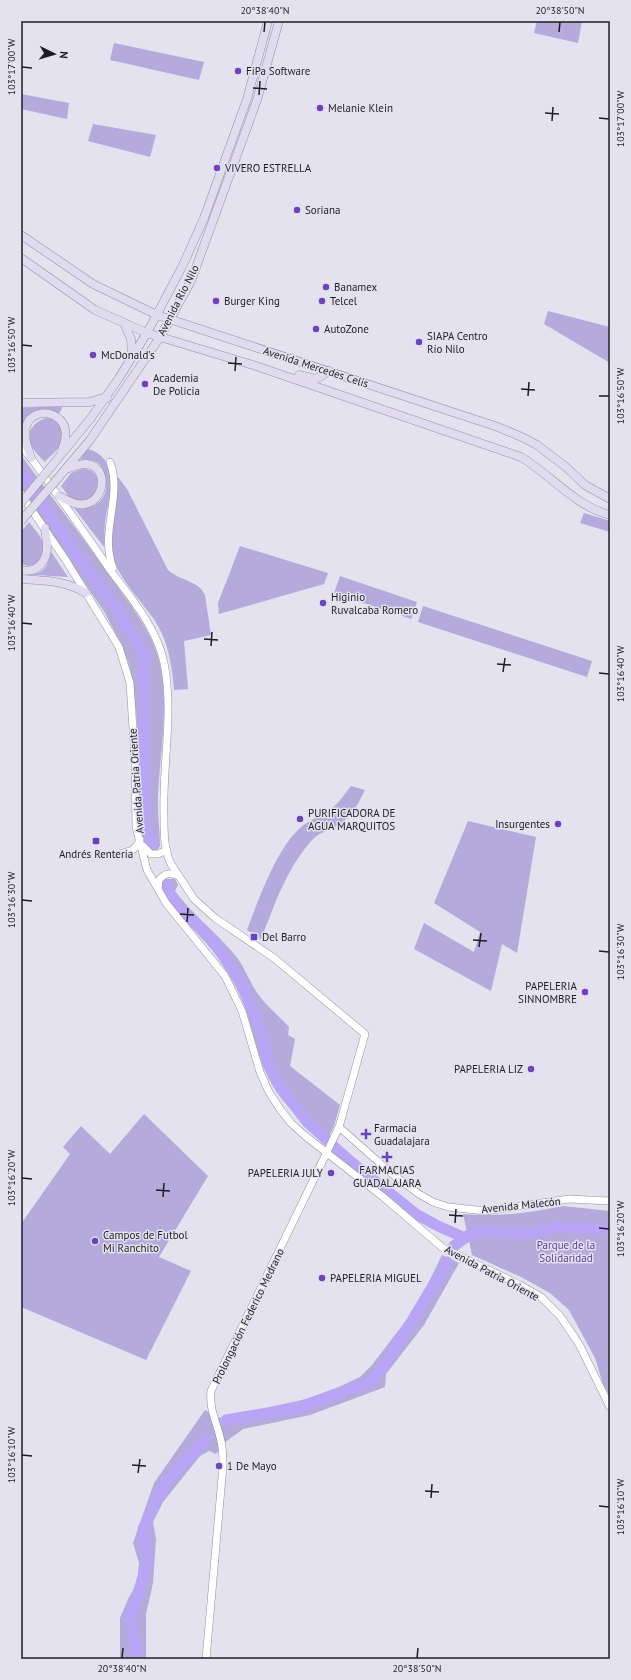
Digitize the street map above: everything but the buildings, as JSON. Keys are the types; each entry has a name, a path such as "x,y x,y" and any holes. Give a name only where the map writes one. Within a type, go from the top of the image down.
{"main road":[{"name":"Avenida Río Nilo","path":"21,503 58,459 106,397 147,333 183,265 204,218 247,99 268,21"},
{"name":"Avenida Río Nilo","path":"21,521 90,440 160,337 190,281 257,100 279,21"},
{"name":"Avenida Mercedes Celis","path":"21,235 93,284 157,315 498,427 524,438 549,453 585,485 610,499"},
{"name":"Avenida Mercedes Celis","path":"21,258 95,310 124,323 147,333 256,366 521,457 541,470 579,501 602,513 610,515"},
{"path":"124,323 131,339 132,357"},
{"path":"256,366 268,366 316,379 329,371"},
{"path":"21,404 90,402 106,397 115,404"},
{"path":"31,458 25,436 26,426 31,418 38,414 47,414 55,415 60,418 64,424 65,443 58,459"},
{"path":"59,496 75,504 86,504 95,500 102,488 101,475 96,468 92,466 84,464 65,470"},
{"path":"21,570 35,570 42,564 46,555 48,544 44,528"},
{"path":"21,579 65,583 75,586 86,593"}],"street":[{"path":"21,446 59,496 158,640 164,662 168,706 164,808 165,837 169,860 179,876"},
{"path":"110,462 114,473 115,482 108,530 108,557 116,578"},
{"name":"Avenida Patria Oriente","path":"21,494 86,593 119,647 130,683 135,759 136,827 147,870 166,903 225,976 242,1011 260,1072 269,1092 291,1124 328,1150 443,1248 520,1285 541,1298 560,1316 579,1344 610,1407"},
{"path":"140,840 145,850 151,854 158,854 167,850"},
{"path":"124,853 137,847 140,840"},
{"path":"158,889 159,880 165,874 171,873 179,876"},
{"name":"Prolongación Federico Medrano","path":"179,876 194,899 215,918 274,958 366,1034 338,1130 211,1391 210,1400 220,1438 223,1466 206,1659"},
{"name":"Avenida Malecón","path":"338,1130 419,1194 433,1202 448,1207 486,1211 569,1199 610,1201"}],"green space":[{"path":"537,21 582,21 578,43 534,33"},
{"path":"114,43 204,62 199,80 110,60"},
{"path":"21,94 69,103 67,119 21,109"},
{"path":"93,124 156,135 150,157 88,141"},
{"path":"548,311 610,327 610,363 544,324"},
{"path":"63,406 59,414 38,412 21,434 21,408"},
{"path":"46,418 55,421 58,424 62,431 62,440 59,447 45,462 32,447 29,436 35,424"},
{"path":"87,449 94,451 105,460 111,473 112,488 105,520 104,547 74,508 82,509 96,505 101,501 106,489 104,473 100,465 87,459 80,460"},
{"path":"21,455 131,606 147,631 156,650 164,693 158,801 160,846 157,850 152,851 143,841 139,805 137,721 132,677 128,661 105,613 21,489"},
{"path":"82,469 89,470 94,473 98,484 93,495 82,501 70,498 61,486 71,473"},
{"path":"118,477 127,489 168,570 198,586 205,595 211,635 184,641 188,689 174,690 172,671 166,643 153,618 120,574 116,566 112,549 112,529"},
{"path":"584,513 610,521 610,532 580,523"},
{"path":"29,522 40,536 43,548 41,561 29,566 21,563 21,532"},
{"path":"240,546 328,573 324,584 219,614 218,603"},
{"path":"50,550 68,577 21,574 38,573 44,569 50,558"},
{"path":"340,576 417,602 411,619 334,593"},
{"path":"423,606 592,661 587,677 418,622"},
{"path":"351,786 365,790 358,804 344,821 313,839 304,850 282,886 261,939 247,930 268,876 291,838 303,826 333,807"},
{"path":"468,821 536,837 517,953 502,944 491,991 414,949 424,923 474,952 480,932 434,903"},
{"path":"175,879 178,885 175,891 234,954 241,963 259,996 289,1027 288,1035 295,1039 290,1066 340,1105 334,1126 329,1136 318,1127 314,1131 307,1125 289,1107 273,1087 261,1061 245,1007 235,985 217,956 170,900 165,890 163,881"},
{"name":"Campos de Futbol Mi Ranchito","path":"144,1114 208,1176 159,1257 191,1271 146,1360 21,1307 21,1224 70,1154 63,1147 81,1126 110,1154"},
{"name":"Parque de la Solidaridad","path":"563,1206 610,1211 610,1396 603,1384 595,1358 569,1310 550,1293 521,1277 472,1255 463,1214 513,1214"},
{"path":"442,1255 459,1263 424,1325 386,1374 385,1387 310,1415 243,1429 224,1443 216,1454 209,1451 200,1456 163,1502 153,1522 156,1539 153,1583 146,1614 146,1659 120,1659 120,1618 137,1583 139,1563 133,1543 154,1483 205,1410 220,1418 320,1396 360,1377 372,1365 411,1314"}],"waterway":[{"path":"21,472 76,554 116,608 144,654 145,824 152,845"},
{"path":"165,884 178,908 212,939 242,985 260,1028 268,1064 280,1087 308,1123 350,1161 416,1214 465,1238"},
{"path":"454,1246 474,1231 528,1234 554,1227 610,1229"},
{"path":"226,1420 297,1408 369,1382 385,1366 447,1262"},
{"path":"137,1659 130,1619 148,1561 143,1529 165,1483 206,1439"}],"place":[{"name":"FiPa Software","path":"238,71"},
{"name":"Melanie Klein","path":"320,108"},
{"name":"VIVERO ESTRELLA","path":"217,168"},
{"name":"Soriana","path":"297,210"},
{"name":"Banamex","path":"326,287"},
{"name":"Burger King","path":"216,301"},
{"name":"Telcel","path":"322,301"},
{"name":"AutoZone","path":"316,329"},
{"name":"SIAPA Centro Río Nilo","path":"419,342"},
{"name":"McDonald's","path":"93,355"},
{"name":"Academia De Policia","path":"145,384"},
{"name":"Higinio Ruvalcaba Romero","path":"323,603"},
{"name":"PURIFICADORA DE AGUA MARQUITOS","path":"300,819"},
{"name":"Insurgentes","path":"558,824"},
{"name":"Andrés Renteria","path":"96,841"},
{"name":"Del Barro","path":"254,937"},
{"name":"PAPELERIA SINNOMBRE","path":"585,992"},
{"name":"PAPELERIA LIZ","path":"531,1069"},
{"name":"Farmacia Guadalajara","path":"366,1134"},
{"name":"FARMACIAS GUADALAJARA","path":"387,1157"},
{"name":"PAPELERIA JULY","path":"331,1173"},
{"name":"Campos de Futbol Mi Ranchito","path":"95,1241"},
{"name":"PAPELERIA MIGUEL","path":"322,1278"},
{"name":"1 De Mayo","path":"219,1466"}]}
